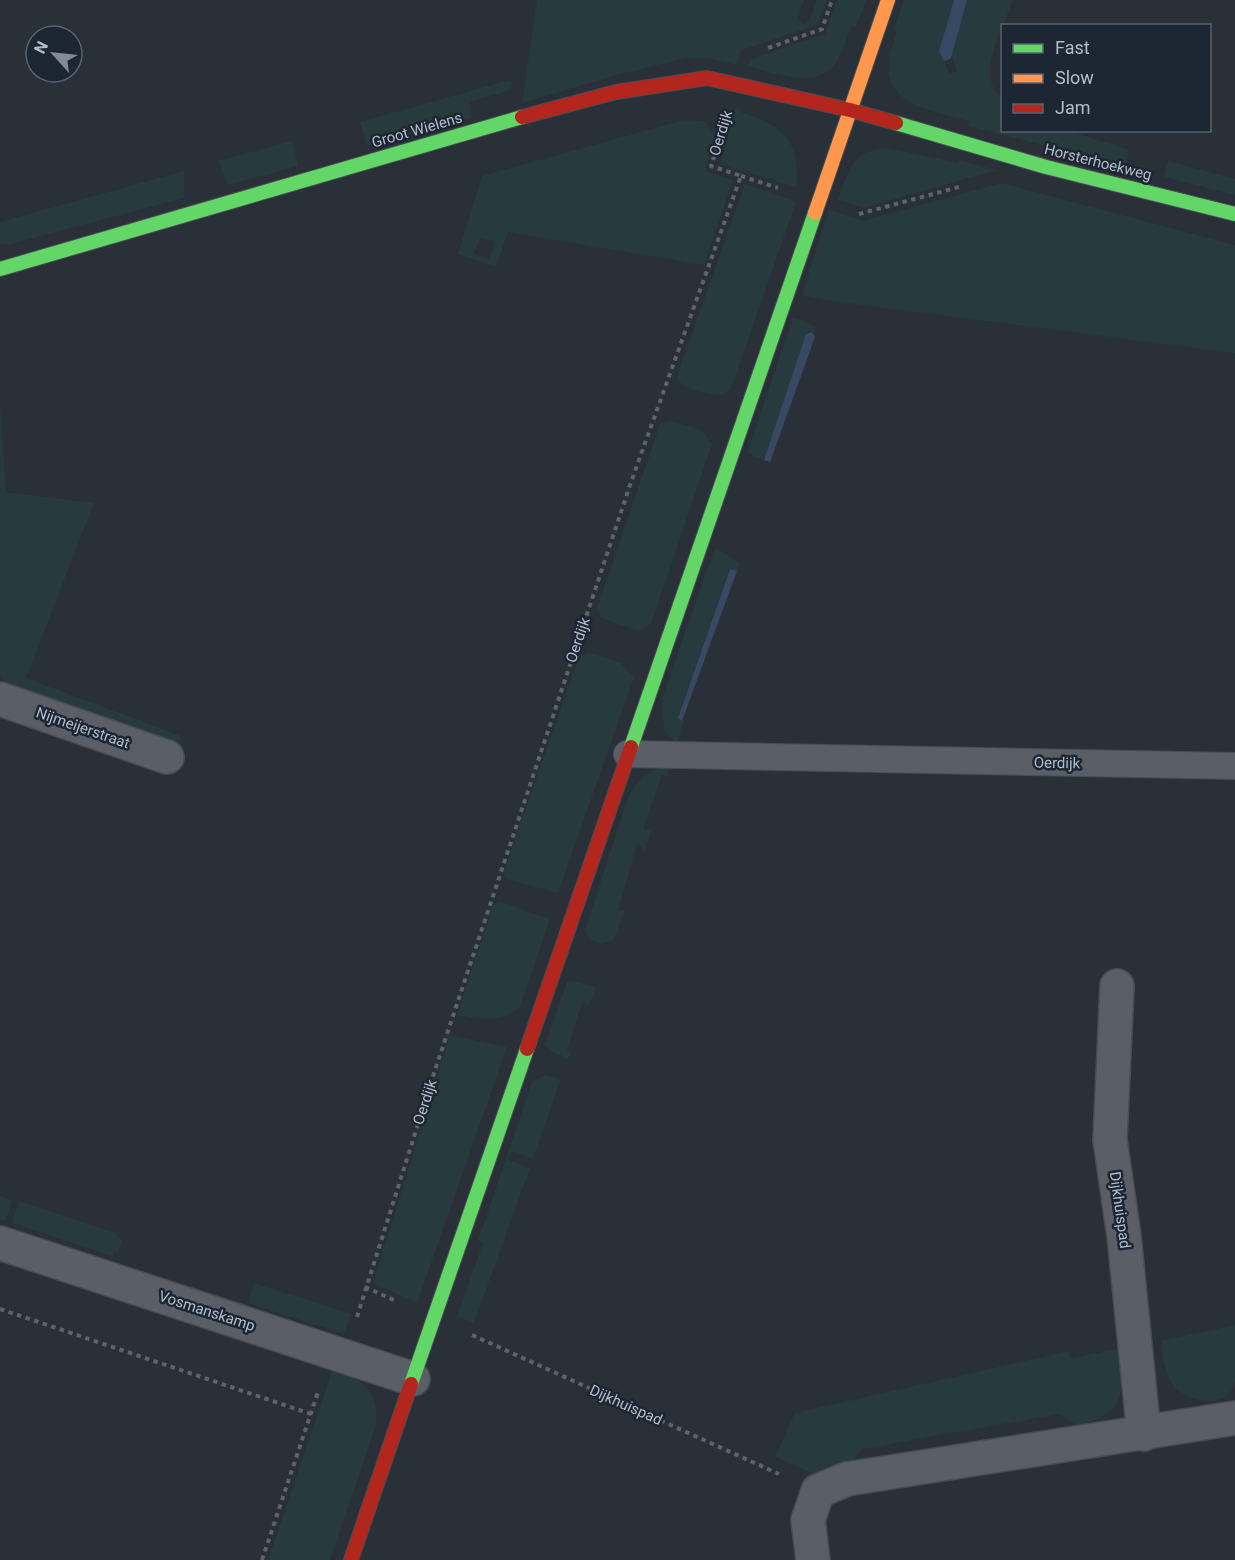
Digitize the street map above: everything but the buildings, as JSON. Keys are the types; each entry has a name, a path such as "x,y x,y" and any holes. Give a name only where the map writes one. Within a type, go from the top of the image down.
{"street":[{"path":"351,1560 816,200 888,0"},
{"name":"Groot Wielens","path":"0,269 449,137 616,92 707,78 850,110"},
{"name":"Horsterhoekweg","path":"850,110 1046,167 1235,214"},
{"name":"Nijmeijerstraat","path":"0,699 167,757"},
{"name":"Dijkhuispad","path":"1117,986 1110,1140 1124,1236 1144,1434"},
{"name":"Vosmanskamp","path":"0,1243 413,1379"},
{"path":"813,1560 808,1520 818,1491 847,1479 1235,1418"}],"lane":[{"name":"Oerdijk","path":"627,754 1235,766"}],"path":[{"name":"Oerdijk","path":"262,1560 311,1414 339,1354 365,1287 429,1087 630,485 741,176 711,166 743,56 822,28 832,0"},
{"path":"741,176 856,215 970,184"},
{"path":"0,1309 311,1414"},
{"name":"Dijkhuispad","path":"434,1318 818,1491"}],"green space":[{"path":"537,0 804,0 798,18 803,24 810,19 817,0 827,0 817,25 741,50 737,65 709,58 686,58 617,75 522,103"},
{"path":"837,0 866,0 856,27 851,26 839,58 831,68 821,75 797,78 748,66 750,60 825,34"},
{"path":"904,0 954,0 939,51 950,74 957,71 951,53 967,0 1013,0 1003,24 1001,24 991,65 994,89 1001,97 1001,132 1073,132 1129,150 1125,166 968,126 969,121 929,110 904,98 895,89 890,78 889,63 897,31 894,29"},
{"path":"513,79 511,90 469,102 472,117 367,146 360,122"},
{"path":"736,107 740,108 740,112 777,129 786,137 795,157 796,187 720,164"},
{"path":"684,120 704,121 715,134 705,171 733,180 704,265 508,232 496,267 458,254 482,176","holes":["480,237 495,242 489,259 474,254"]},
{"path":"292,141 298,166 228,185 218,161"},
{"path":"888,148 958,163 959,160 997,170 863,208 838,200 849,171 859,157"},
{"path":"1168,161 1235,179 1235,195 1164,177"},
{"path":"184,171 184,198 7,245 0,244 0,222"},
{"path":"1001,183 1235,245 1235,353 824,300 802,295 829,210 863,221"},
{"path":"745,184 796,202 731,389 725,393 713,395 682,385 677,376"},
{"path":"793,318 816,326 813,332 806,334 764,460 747,453"},
{"path":"0,405 6,492 94,503 26,678 181,736 169,775 149,768 14,689 6,684 0,674"},
{"path":"669,420 701,430 712,444 651,624 638,631 601,618 597,609 660,424"},
{"path":"715,547 739,563 737,571 729,569 678,718 684,720 677,743 664,730 662,699"},
{"path":"589,652 620,663 634,677 558,893 507,879 503,874 579,657"},
{"path":"670,766 667,777 662,774 643,830 652,829 644,852 642,846 637,844 618,911 623,910 626,906 614,940 601,944 590,939 585,931 628,797 636,785 650,772"},
{"path":"499,901 550,919 520,1007 498,1018 482,1019 457,1015 493,905"},
{"path":"575,981 596,988 588,1007 586,1002 582,1003 567,1051 571,1052 568,1059 553,1052 545,1045 567,982"},
{"path":"450,1035 507,1047 417,1303 373,1283"},
{"path":"545,1075 561,1079 533,1159 512,1151 508,1160 530,1168 474,1323 457,1316 483,1243 478,1241 532,1082"},
{"path":"0,1196 12,1200 6,1221 0,1219"},
{"path":"19,1201 115,1233 122,1241 118,1253 114,1251 112,1256 12,1223"},
{"path":"254,1283 351,1314 344,1334 248,1303"},
{"path":"1235,1325 1235,1381 1232,1390 1225,1397 1217,1400 1199,1400 1189,1397 1174,1386 1164,1364 1161,1341"},
{"path":"1119,1349 1122,1378 1119,1400 1105,1415 1093,1421 1077,1425 1059,1414 862,1449 848,1465 817,1475 775,1457 795,1413 1069,1351 1070,1358"},
{"path":"333,1369 366,1388 375,1403 376,1425 330,1560 268,1560"}],"water":[{"path":"954,0 967,0 951,58 944,62 939,51"},
{"path":"812,332 815,337 770,462 764,460 806,334"},
{"path":"730,569 737,571 682,721 678,718"}],"traffic: fast":[{"path":"0,269 522,117"},
{"path":"896,123 1046,167 1235,214"},
{"path":"631,747 815,213"},
{"path":"411,1384 527,1049"}],"traffic: slow":[{"path":"815,213 888,0"}],"traffic: jam":[{"path":"522,117 616,92 707,78 850,110 896,123"},
{"path":"527,1049 631,747"},
{"path":"351,1560 411,1384"}]}
